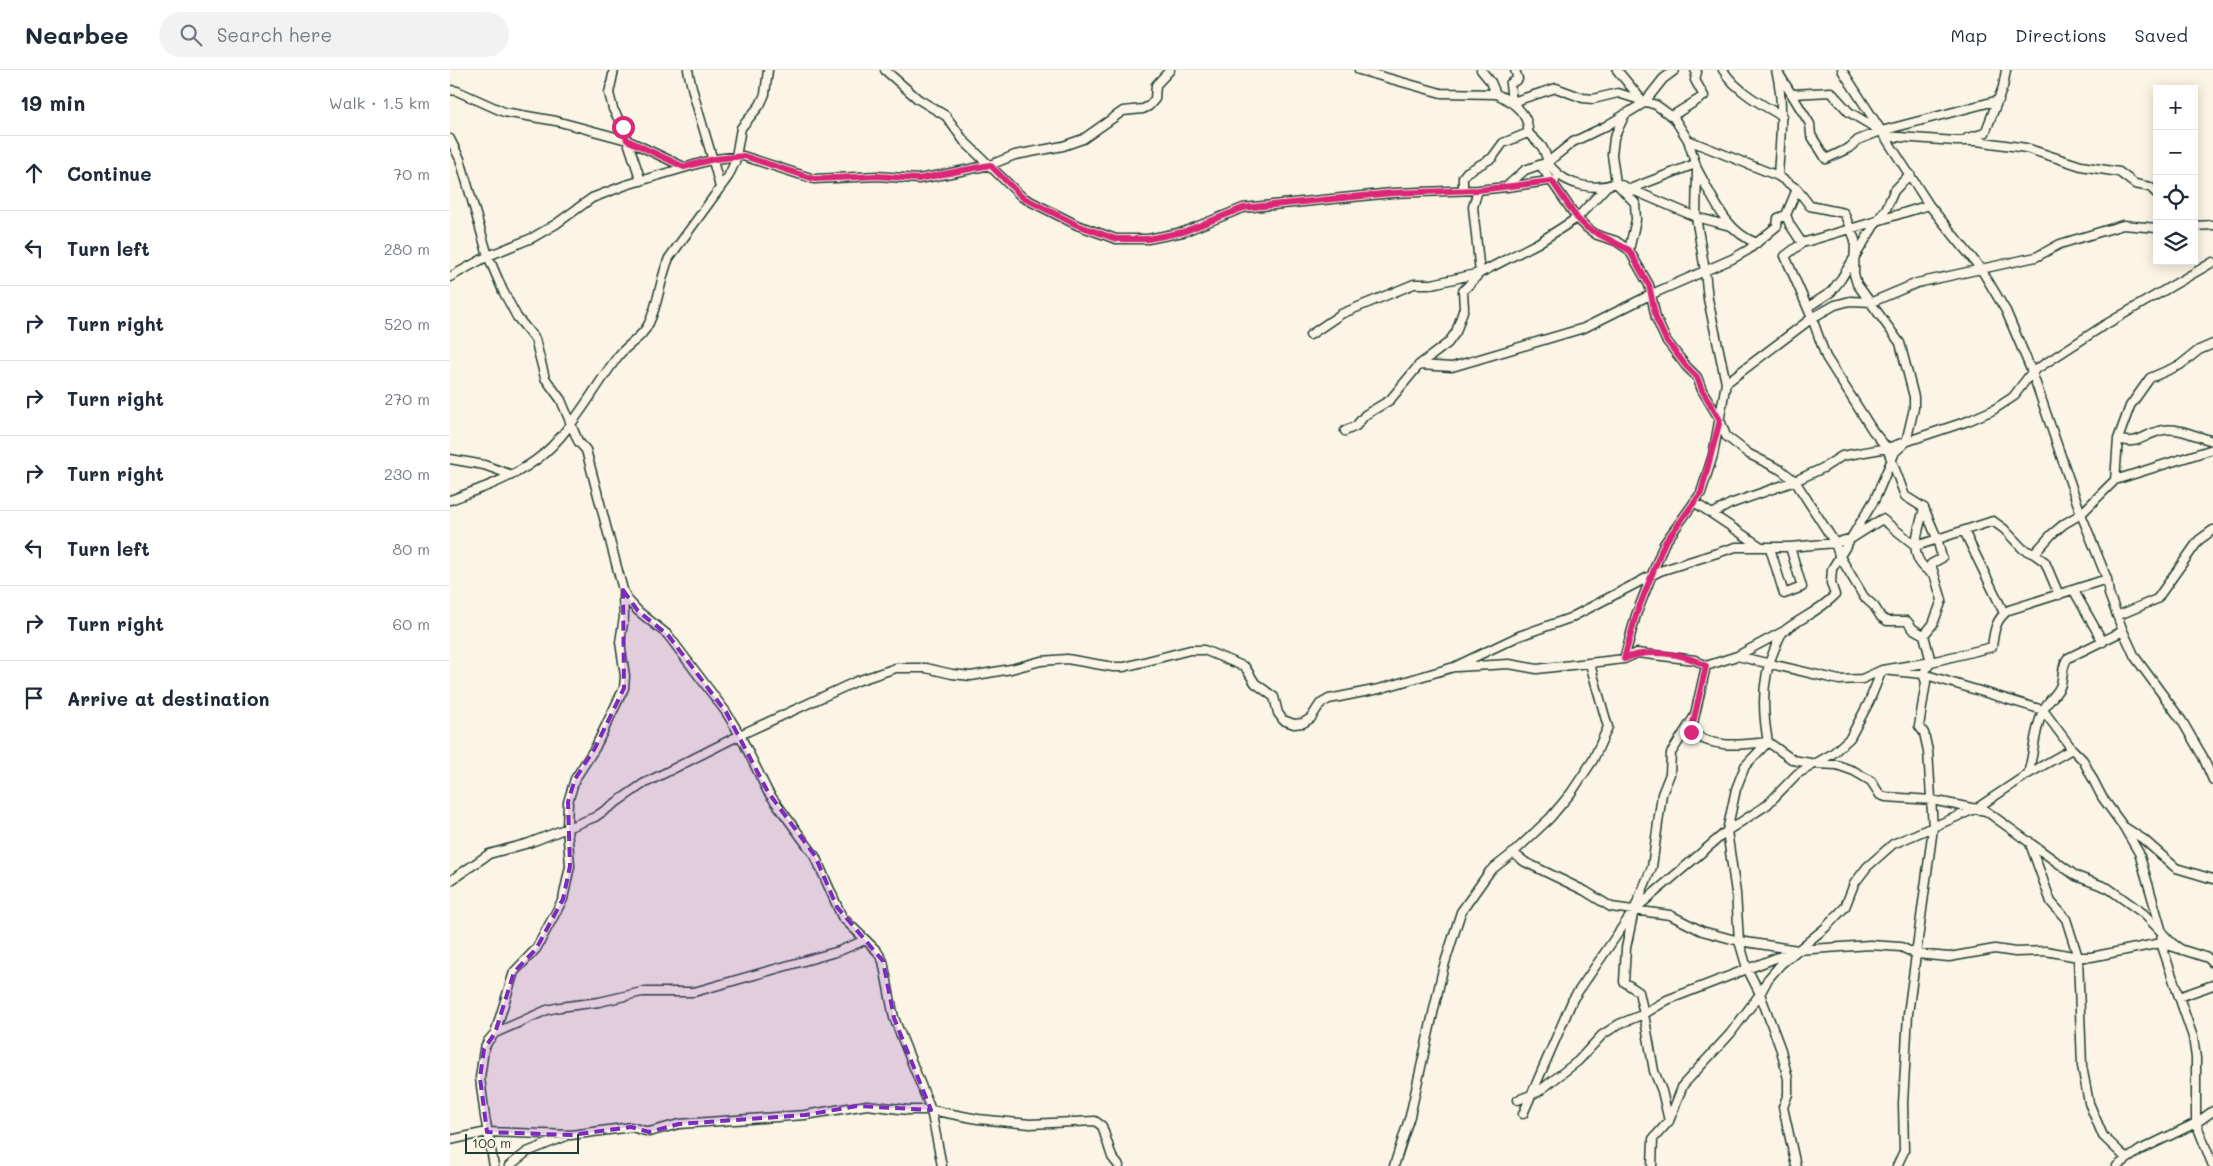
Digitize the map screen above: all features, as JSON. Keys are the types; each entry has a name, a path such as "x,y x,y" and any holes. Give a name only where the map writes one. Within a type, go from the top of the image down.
{"street":[{"path":"614,70 609,93 613,109 627,140 641,181"},
{"path":"688,70 697,111 714,159 720,188"},
{"path":"450,500 492,486 549,450 572,423 585,401 599,386 618,355 631,346 646,329 653,314 663,272 670,258 728,177 736,155 741,128 760,105 765,94 768,70"},
{"path":"885,70 918,99 946,116 964,141 1022,197 1077,225 1116,239 1148,239 1183,232 1243,208 1392,193 1478,190 1564,180 1588,187 1606,187 1616,183 1696,217 1730,226"},
{"path":"450,277 488,256 540,233 592,198 684,167 714,159 736,155 780,166 795,174 814,179 877,176 918,179 990,165 1015,155 1070,144 1087,136 1123,111 1143,109 1149,106 1155,99 1156,85 1170,70"},
{"path":"1359,70 1441,93 1496,94 1518,107 1529,125 1528,133"},
{"path":"1481,70 1491,82 1496,94"},
{"path":"1512,102 1510,84 1518,79 1515,70"},
{"path":"1617,70 1644,103"},
{"path":"1675,70 1663,79 1644,103 1606,126 1573,142 1548,162 1543,169 1577,218 1587,228 1597,235 1616,241 1629,250 1649,285 1656,318 1666,340 1697,377 1702,390 1720,420 1726,436 1749,454 1781,470 1795,481 1835,543 1839,555 1864,597 1874,606 1880,617 1887,621 1907,621 1913,629 1924,635 1931,662 1923,674"},
{"path":"1672,116 1704,96 1695,80 1697,72 1695,70"},
{"path":"1724,70 1727,76 1752,99 1782,116"},
{"path":"1776,70 1781,91 1780,106 1782,116 1778,176"},
{"path":"1776,70 1793,94 1810,124 1811,135 1826,159 1849,148 1858,140 1998,100"},
{"path":"1842,70 1929,205 1981,269 2006,310 2032,372 2081,514 2107,579 2123,631 2135,657 2182,721 2213,780"},
{"path":"1999,70 2003,87"},
{"path":"1956,141 1985,133 2003,87 2006,70"},
{"path":"1512,102 1556,88 1583,98 1618,93 1644,103 1656,105 1672,116 1688,140 1696,167 1730,226 1748,240 1757,243"},
{"path":"450,90 457,91 504,112 556,121 627,140 684,167"},
{"path":"1793,94 1831,92 1849,112 1883,133 1956,141 1976,141 2026,148 2081,166 2119,172 2135,184 2150,186 2153,189"},
{"path":"1626,113 1614,138 1612,155 1616,183 1635,203 1636,220 1629,250"},
{"path":"1463,190 1463,177 1467,172 1492,158 1503,143 1528,133"},
{"path":"1528,133 1542,148 1551,167 1564,180"},
{"path":"450,138 462,164 488,256 517,316 535,339 545,378 561,400 578,441 584,446 590,460 623,590 624,617 620,642 625,676 624,688 616,709 595,748 575,779 568,802 567,827 570,866 563,899 536,949 514,972 495,1033 484,1049 480,1078 487,1132 494,1166"},
{"path":"1454,667 1509,664 1537,669 1624,659 1637,653 1695,660 1706,666 1737,656 1822,608 1835,595 1831,583 1832,569 1875,499 1896,452 1906,442 1914,408 1914,397 1900,342 1857,284 1854,257 1855,240 1844,213 1810,206 1797,188 1778,176 1688,140"},
{"path":"1506,187 1525,170 1548,162"},
{"path":"1630,189 1696,167"},
{"path":"1624,659 1636,615 1664,544 1701,493 1707,477 1726,383 1708,300 1696,217 1696,167"},
{"path":"1808,307 1831,292 1886,209 1894,191 1910,174"},
{"path":"1310,335 1341,314 1414,284 1432,284 1480,273 1538,243 1577,218 1606,187"},
{"path":"1797,188 1786,215 1802,243"},
{"path":"1345,431 1356,426 1365,415 1390,400 1419,365 1448,343 1456,332 1464,308 1463,291 1480,273 1473,207 1478,190"},
{"path":"1924,635 1933,624 1942,600 1931,564 1942,558 1936,538 1924,508 1905,496 1887,448 1873,431 1826,357 1808,307 1785,256 1802,243 1851,230 1929,205"},
{"path":"1419,365 1452,367 1584,328 1748,250 1777,226 1778,218 1786,215"},
{"path":"2198,223 2213,226"},
{"path":"1726,383 1812,318 1828,309 1850,301 1872,302 1917,283 2036,257 2060,244 2123,224 2153,228"},
{"path":"1714,514 1730,504 1795,481 1823,468 1842,456 1887,448 1968,421 1992,410 2012,397 2032,372 2103,326 2213,262"},
{"path":"2115,480 2118,438 2130,406 2150,378 2180,365 2199,350 2213,344"},
{"path":"2118,438 2130,442 2164,430 2182,432 2213,441"},
{"path":"2034,554 2064,524 2081,514 2115,480 2213,449"},
{"path":"450,459 484,465 512,475"},
{"path":"1694,502 1760,546"},
{"path":"1924,508 1916,546 1916,560 1923,568 1933,574"},
{"path":"450,881 489,854 529,843 595,817 643,784 740,735 857,681 896,668 926,668 971,676 1011,670 1041,661 1067,659 1113,667 1124,667 1190,650 1204,650 1245,667 1255,683 1274,697 1278,713 1283,720 1294,724 1303,723 1311,718 1320,704 1328,700 1380,689 1454,667 1519,636 1570,618 1660,571 1722,551 1736,547 1760,546 1770,548 1835,543 1852,538 1882,519 1916,546"},
{"path":"1916,546 1993,521 2004,529 2022,550 2034,554 2045,562 2059,595"},
{"path":"2118,616 2156,599 2199,540 2213,530"},
{"path":"1964,531 2004,613"},
{"path":"1770,548 1784,594 1802,587 1790,547"},
{"path":"1737,656 1768,665 1839,680 1862,678 1882,670 1931,662 1992,647 1994,627 2004,613 2107,579"},
{"path":"623,590 638,611 668,634 726,712 740,735 768,792 815,856 842,917 877,951 883,961 894,1018 932,1110 942,1166"},
{"path":"2074,591 2103,642"},
{"path":"2028,774 2034,752 2034,736 2042,710 2060,687 2064,662 2068,658 2123,631"},
{"path":"1782,632 1768,665 1764,691 1765,724 1768,742 1793,760 1837,765 1854,771 1871,780 1880,795 1886,797 1932,800 1986,812 2076,876 2108,888 2144,914 2182,950"},
{"path":"1394,1166 1410,1116 1444,970 1461,912 1490,871 1513,853 1550,818 1571,793 1593,760 1608,728 1590,664"},
{"path":"1706,666 1691,732 1699,739 1738,747 1768,742"},
{"path":"1882,670 1923,674 2042,710 2072,749 2083,760 2102,797 2123,826 2139,853 2162,932 2161,943 2193,1037 2196,1058 2196,1123 2213,1166"},
{"path":"1523,1114 1573,999 1634,910 1727,832 1768,805 1797,774 1832,754 1850,738 1869,702 1882,670"},
{"path":"1897,1166 1904,1151 1903,1103 1908,1014 1933,828 1928,751 1924,732 1919,726 1926,682 1923,674"},
{"path":"1668,1120 1662,1092 1654,1071 1639,992 1624,982 1626,948 1634,910 1652,867 1662,794 1670,774 1671,753 1694,717"},
{"path":"1768,742 1745,766 1736,789 1727,832 1736,892 1739,941 1747,968 1760,994 1781,1050 1788,1079 1788,1094 1783,1108 1796,1166"},
{"path":"1652,1166 1653,1139 1668,1120 1684,1084 1730,1034 1760,994 1768,979 1798,950 1825,928 1845,907 1854,884 1873,862 1893,844 1974,810 2028,774 2072,749"},
{"path":"2123,826 2143,839 2176,868 2213,879"},
{"path":"2029,841 2050,902 2066,919 2078,957 2082,1066 2089,1103 2103,1136 2127,1159"},
{"path":"1513,853 1525,862 1585,891 1611,907 1670,915 1702,930 1739,941 1798,950 1870,945 1901,947 1916,954 1949,957 1995,949 2015,952 2046,951 2078,957 2090,957 2161,943 2208,958 2213,963"},
{"path":"495,1033 560,1006 599,1002 642,992 694,992 840,951 865,940"},
{"path":"1518,1100 1538,1092 1578,1061 1602,1035 1619,1024 1644,1014 1667,1000 1798,950"},
{"path":"2179,997 2213,985"},
{"path":"450,1140 487,1132 571,1135 630,1127 649,1132 679,1124 805,1115 858,1106 932,1110 978,1119 1030,1124 1095,1121 1102,1126 1112,1158 1119,1166"},
{"path":"2117,1166 2140,1150 2196,1123 2213,1111"},
{"path":"509,1166 527,1152 571,1135"}],"highlighted area":[{"path":"623,590 638,611 668,635 726,712 768,792 815,856 837,907 883,961 894,1018 931,1110 857,1106 805,1115 679,1124 649,1132 631,1127 571,1135 487,1132 480,1078 484,1049 495,1033 514,972 536,949 563,899 570,866 568,802 575,779 595,748 624,688"}],"route":[{"path":"623,127 627,140 684,167 736,155 780,166 795,174 814,179 862,176 918,179 990,165 1022,197 1046,211 1077,225 1116,239 1148,239 1183,232 1243,208 1392,193 1478,190 1552,181 1577,218 1587,228 1597,235 1616,241 1629,250 1649,285 1656,318 1666,340 1686,366 1694,372 1702,390 1720,420 1713,454 1701,493 1664,544 1636,615 1624,659 1637,653 1647,653 1695,660 1706,666 1691,732"}]}
